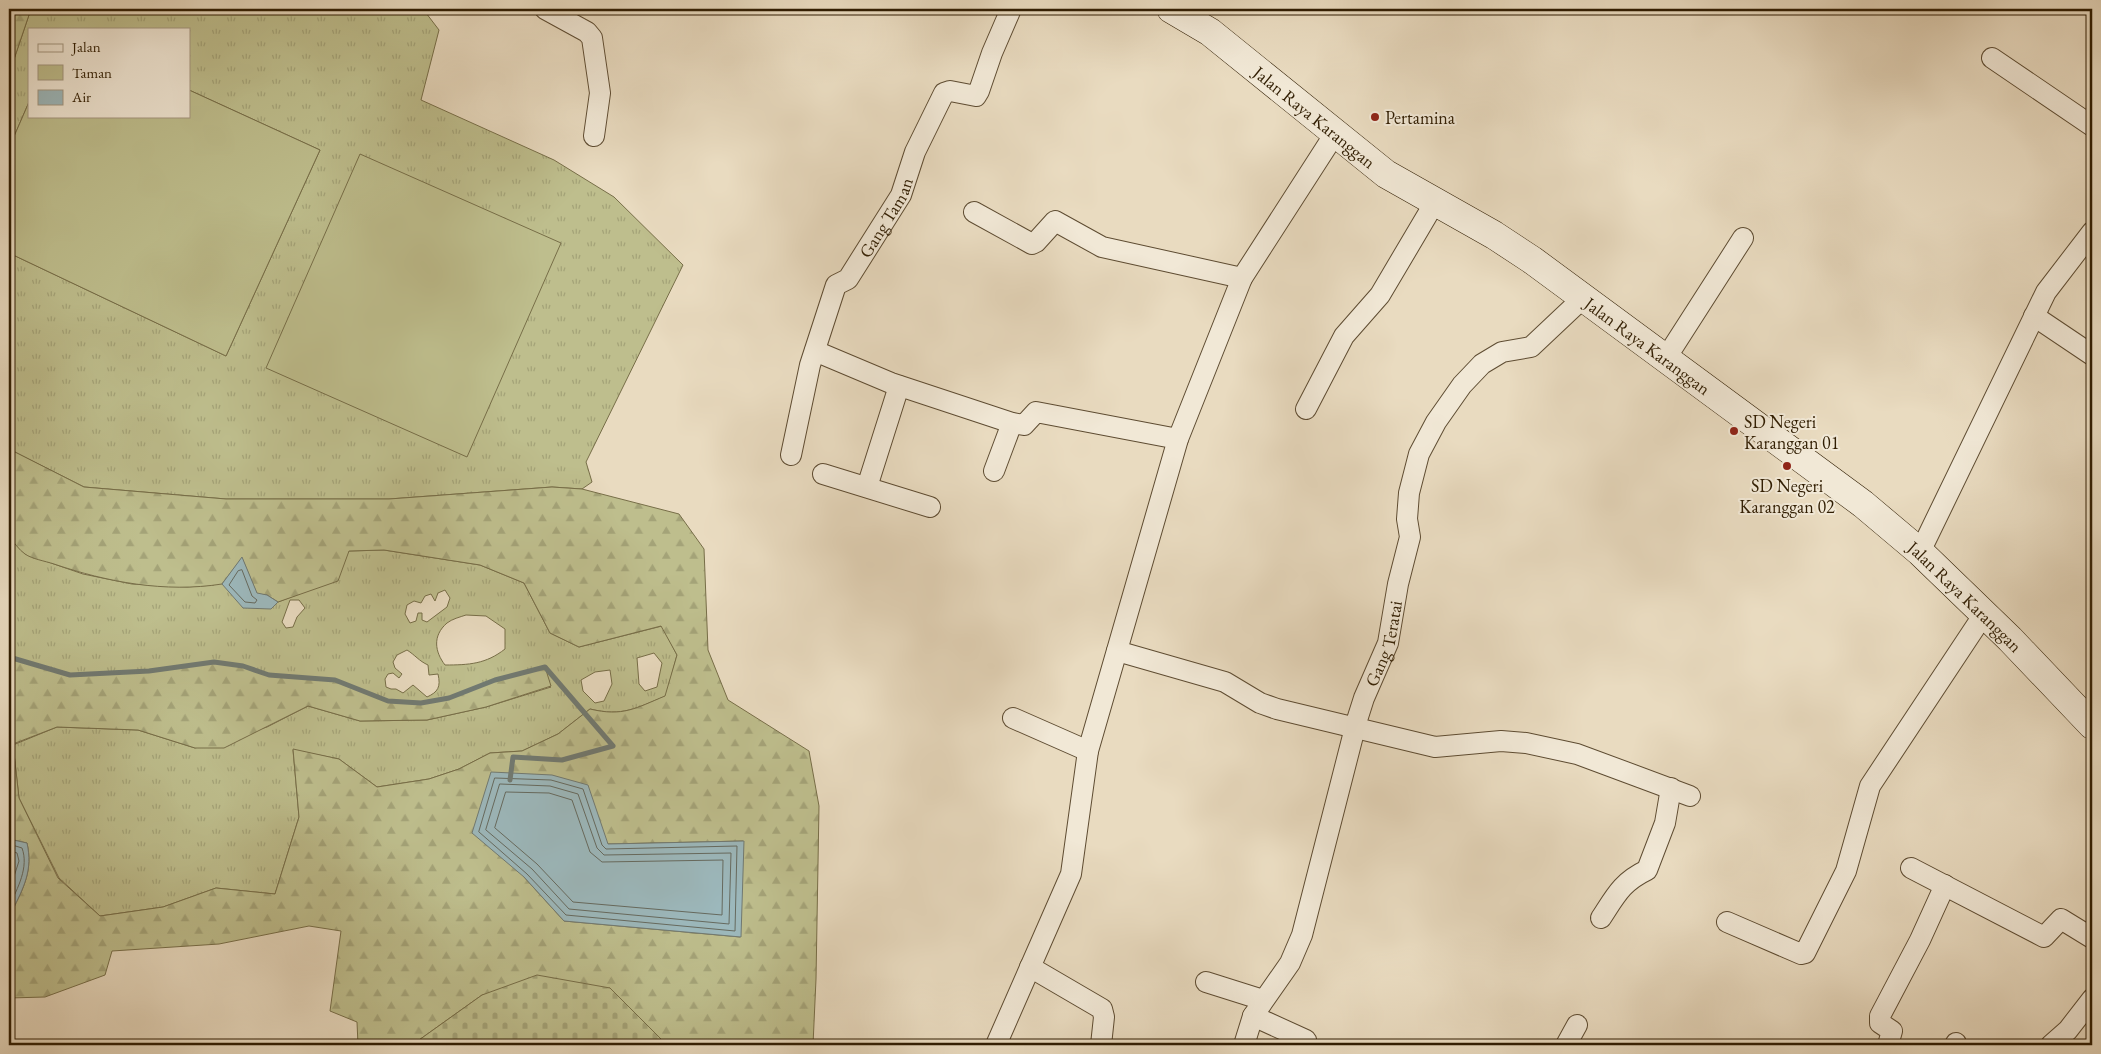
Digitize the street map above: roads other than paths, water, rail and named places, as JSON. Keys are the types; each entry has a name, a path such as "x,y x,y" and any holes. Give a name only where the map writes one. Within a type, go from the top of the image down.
{"street":[{"path":"545,9 587,32 592,38 600,93 594,136"},
{"name":"Gang Taman","path":"791,455 808,372 836,285 848,279 896,203 914,152 944,94 950,91 976,96 979,92 992,53 1011,9"},
{"name":"Jalan Raya Karanggan","path":"1171,9 1210,32 1386,174 1494,235 1666,358 1863,504 1920,552 1984,614 2092,725"},
{"path":"1992,58 2092,126"},
{"path":"996,1045 1071,874 1088,751 1178,439 1242,278 1336,132"},
{"path":"1306,409 1344,336 1380,295 1435,202"},
{"path":"974,212 1032,244 1055,221 1102,247 1242,278"},
{"path":"1920,552 2046,292 2092,232"},
{"path":"1666,358 1743,238"},
{"name":"Gang Teratai","path":"1244,1045 1258,1008 1290,963 1302,934 1364,698 1388,643 1398,584 1410,537 1407,519 1409,493 1419,454 1436,422 1462,385 1482,364 1502,352 1531,347 1583,298"},
{"path":"2034,316 2092,354"},
{"path":"815,351 899,386 1012,423 1026,424 1036,412 1178,439"},
{"path":"867,487 899,386"},
{"path":"994,471 1012,423"},
{"path":"822,474 930,507"},
{"path":"1727,922 1801,954 1805,953 1846,871 1870,786 1984,614"},
{"path":"1117,650 1225,682 1271,707 1435,747 1500,741 1526,742 1577,754 1690,796"},
{"path":"1013,718 1088,751"},
{"path":"1601,918 1621,886 1647,870 1665,823 1671,788"},
{"path":"1912,868 2044,937 2062,919 2092,938"},
{"path":"1888,1045 1892,1032 1880,1022 1880,1016 1920,940 1945,885"},
{"path":"1030,967 1102,1009 1104,1018 1101,1045"},
{"path":"1206,982 1258,1008 1306,1040"},
{"path":"2051,1045 2068,1030 2092,999"},
{"path":"1566,1045 1577,1025"}],"water":[{"path":"242,557 257,593 267,595 278,602 271,609 243,608 222,584"},
{"path":"491,772 552,775 588,785 608,844 744,841 741,937 564,921 524,877 472,833"},
{"path":"9,839 27,843 29,862 24,886 12,911 9,912"}],"waterway":[{"path":"9,657 70,675 149,671 214,662 243,666 269,675 335,680 388,701 421,703 449,698 495,680 545,667 613,746 562,760 513,757 510,780"}],"place":[{"name":"Pertamina","path":"1375,117"},
{"name":"SD Negeri Karanggan 01","path":"1734,431"},
{"name":"SD Negeri Karanggan 02","path":"1787,466"}]}
